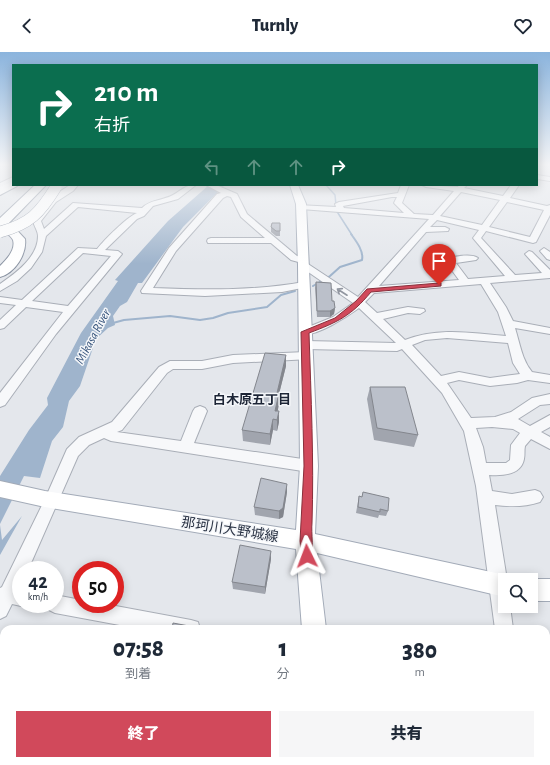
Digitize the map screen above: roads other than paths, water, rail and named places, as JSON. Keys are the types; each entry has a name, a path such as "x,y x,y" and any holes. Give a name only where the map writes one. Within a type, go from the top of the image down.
{"highway":[{"path":"0,211 14,198"},
{"path":"2,226 28,198"},
{"path":"2,226 19,227 35,218 50,198"},
{"path":"0,260 6,254 10,242 8,234 2,226"},
{"path":"0,272 13,260 19,249 18,239 2,226"}],"main road":[{"path":"298,198 301,207 309,466 305,541 314,625"},
{"name":"那珂川大野城線","path":"0,489 48,500 305,541 498,584"},
{"path":"538,590 550,590"}],"street":[{"path":"0,288 16,278 26,268 40,245 42,235 37,221 56,198"},
{"path":"99,252 108,241 134,217 144,211 150,204 170,198"},
{"path":"218,198 177,244 146,291 205,294 304,285"},
{"path":"235,198 244,215 294,258 359,303 403,344 439,381 467,423 476,447 500,573"},
{"path":"337,209 340,204 373,198"},
{"path":"399,198 398,203 412,216"},
{"path":"305,344 359,303 451,198"},
{"path":"301,207 435,217 467,226 484,228 533,240 550,208 505,199 484,228 477,238 512,278"},
{"path":"42,235 76,205 144,211"},
{"path":"424,230 445,229"},
{"path":"211,241 272,240"},
{"path":"0,326 77,252 81,250 118,254 6,385 0,402"},
{"path":"529,254 550,275"},
{"path":"466,283 450,261 473,258"},
{"path":"369,290 550,275"},
{"path":"484,281 505,314 511,340 520,364 528,376"},
{"path":"0,300 71,310"},
{"path":"375,317 408,310 420,311"},
{"path":"508,324 550,331"},
{"path":"9,600 48,500 76,448 84,441 107,432 117,426 163,370 170,365 202,365 305,344 397,347 424,337 447,335 511,340"},
{"path":"439,381 459,376 496,382 528,376 550,379"},
{"path":"492,422 516,415 537,401 550,399"},
{"path":"186,447 200,411"},
{"path":"480,468 507,469 515,464 518,444 550,420"},
{"path":"467,423 492,422 516,424 532,432 550,444"},
{"path":"107,432 111,436 309,466"},
{"path":"486,497 512,500 535,497"},
{"path":"64,606 169,625"},
{"path":"503,613 504,625"}],"water":[{"name":"Mikasa River","path":"194,198 212,198 183,227 142,283 138,283 127,302 120,306 113,316 115,325 108,328 96,339 80,386 69,401 63,427 52,441 40,478 24,476 0,524 0,476 29,430 48,405 47,398 81,333 118,281 115,280 168,221"},
{"path":"22,516 0,555 0,525 2,540"}],"waterway":[{"path":"335,198 336,205"},
{"path":"336,210 352,235"},
{"path":"313,286 330,276 340,267 362,260 361,250 351,234"},
{"name":"Mikasa River","path":"113,323 124,320 170,316 200,320 213,318 228,313 267,307 281,295 295,291"}],"district":[{"name":"白木原五丁目","path":"252,399"}]}
